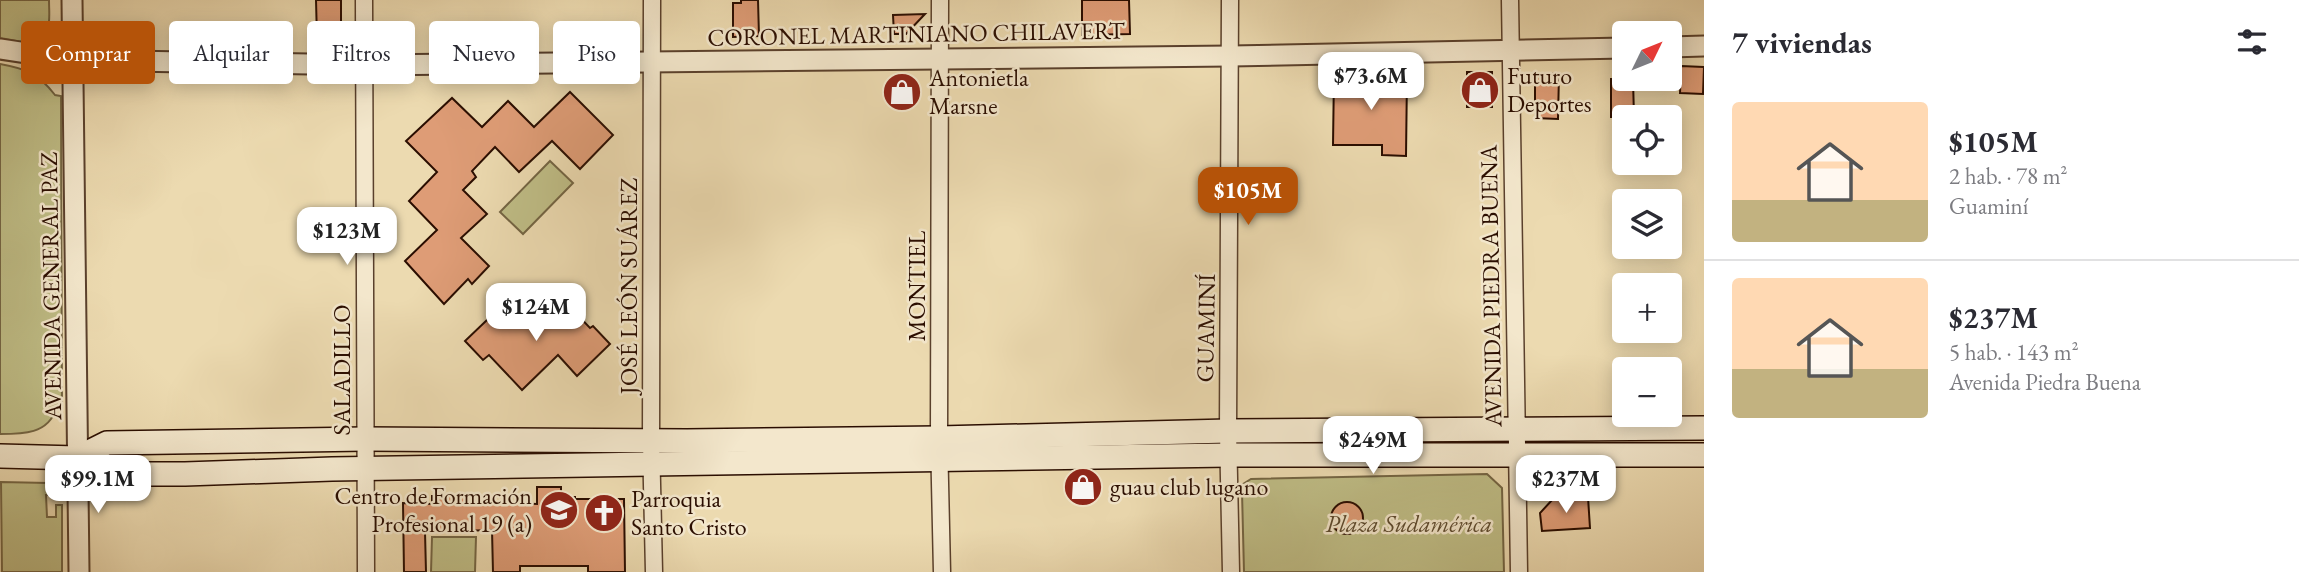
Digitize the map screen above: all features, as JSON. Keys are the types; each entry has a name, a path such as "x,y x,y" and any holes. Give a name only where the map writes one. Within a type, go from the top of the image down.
{"main road":[{"path":"0,456 77,458 108,474 652,465 1228,431 1704,428"},
{"path":"77,458 107,443 365,439 652,440 1229,455 1704,455"}],"street":[{"name":"AVENIDA GENERAL PAZ","path":"72,0 72,21"},
{"name":"SALADILLO","path":"364,0 364,21"},
{"name":"JOSÉ LEÓN SUÁREZ","path":"652,0 654,572"},
{"name":"MONTIEL","path":"940,0 942,572"},
{"name":"GUAMINÍ","path":"1230,0 1228,431 1231,572"},
{"name":"AVENIDA PIEDRA BUENA","path":"1510,0 1519,572"},
{"path":"1682,47 1704,46"},
{"name":"CORONEL MARTINIANO CHILAVERT","path":"0,48 21,51"},
{"name":"CORONEL MARTINIANO CHILAVERT","path":"415,64 1231,56 1612,48"},
{"name":"CORONEL MARTINIANO CHILAVERT","path":"155,61 307,64"},
{"name":"AVENIDA GENERAL PAZ","path":"73,84 79,572"},
{"name":"SALADILLO","path":"365,84 366,572"}],"green space":[{"path":"0,0 49,0 49,21 21,21 21,42 0,38"},
{"path":"0,64 21,69 21,84 45,84 55,95 61,96 62,409 56,409 47,423 34,431 0,434"},
{"path":"550,161 573,183 523,234 500,212"},
{"name":"Plaza Sudamérica","path":"1487,474 1502,488 1504,572 1244,572 1242,492 1243,484 1251,479"},
{"path":"1,482 48,483 54,489 55,495 46,495 47,517 56,517 56,505 62,505 62,572 2,572"},
{"path":"432,537 476,537 475,572 431,572"}],"building":[{"path":"316,0 341,0 341,21 317,21"},
{"path":"741,0 758,0 759,36 733,37 733,3 741,3"},
{"path":"1082,0 1129,0 1130,34 1082,35"},
{"path":"925,14 906,34 894,34 893,15"},
{"path":"1682,66 1704,67 1703,94 1680,93"},
{"name":"Futuro Deportes","path":"1467,72 1492,72 1492,107 1467,107"},
{"path":"1535,73 1559,74 1558,119 1535,118"},
{"path":"1334,74 1407,75 1406,156 1382,155 1382,145 1333,145"},
{"path":"1612,79 1612,91 1633,91 1634,105 1612,105 1611,117"},
{"path":"570,92 613,135 580,169 552,141 519,172 495,147 472,171 476,177 463,190 487,214 461,238 489,266 472,284 468,279 444,304 405,261 437,230 409,201 437,172 406,141 452,98 482,127 508,101 534,127"},
{"path":"509,299 536,327 543,320 547,325 568,305 610,344 577,376 558,355 522,390 489,355 483,360 465,341"},
{"path":"537,487 561,487 561,497 575,499 624,499 625,572 588,572 588,566 520,566 520,572 493,572 492,530 425,532 426,572 404,572 403,503 432,504 432,496 490,496 491,502 537,504"},
{"path":"1588,497 1590,528 1542,531 1540,513 1553,499"},
{"path":"1347,502 1358,507 1363,518 1358,529 1347,534 1336,529 1331,518 1336,507"}],"place":[{"name":"Futuro Deportes","path":"1480,90"},
{"name":"Antonietla Marsne","path":"902,92"},
{"name":"guau club lugano","path":"1083,487"},
{"name":"Centro de Formación Profesional 19 (a)","path":"559,510"},
{"name":"Parroquia Santo Cristo","path":"604,513"}]}
